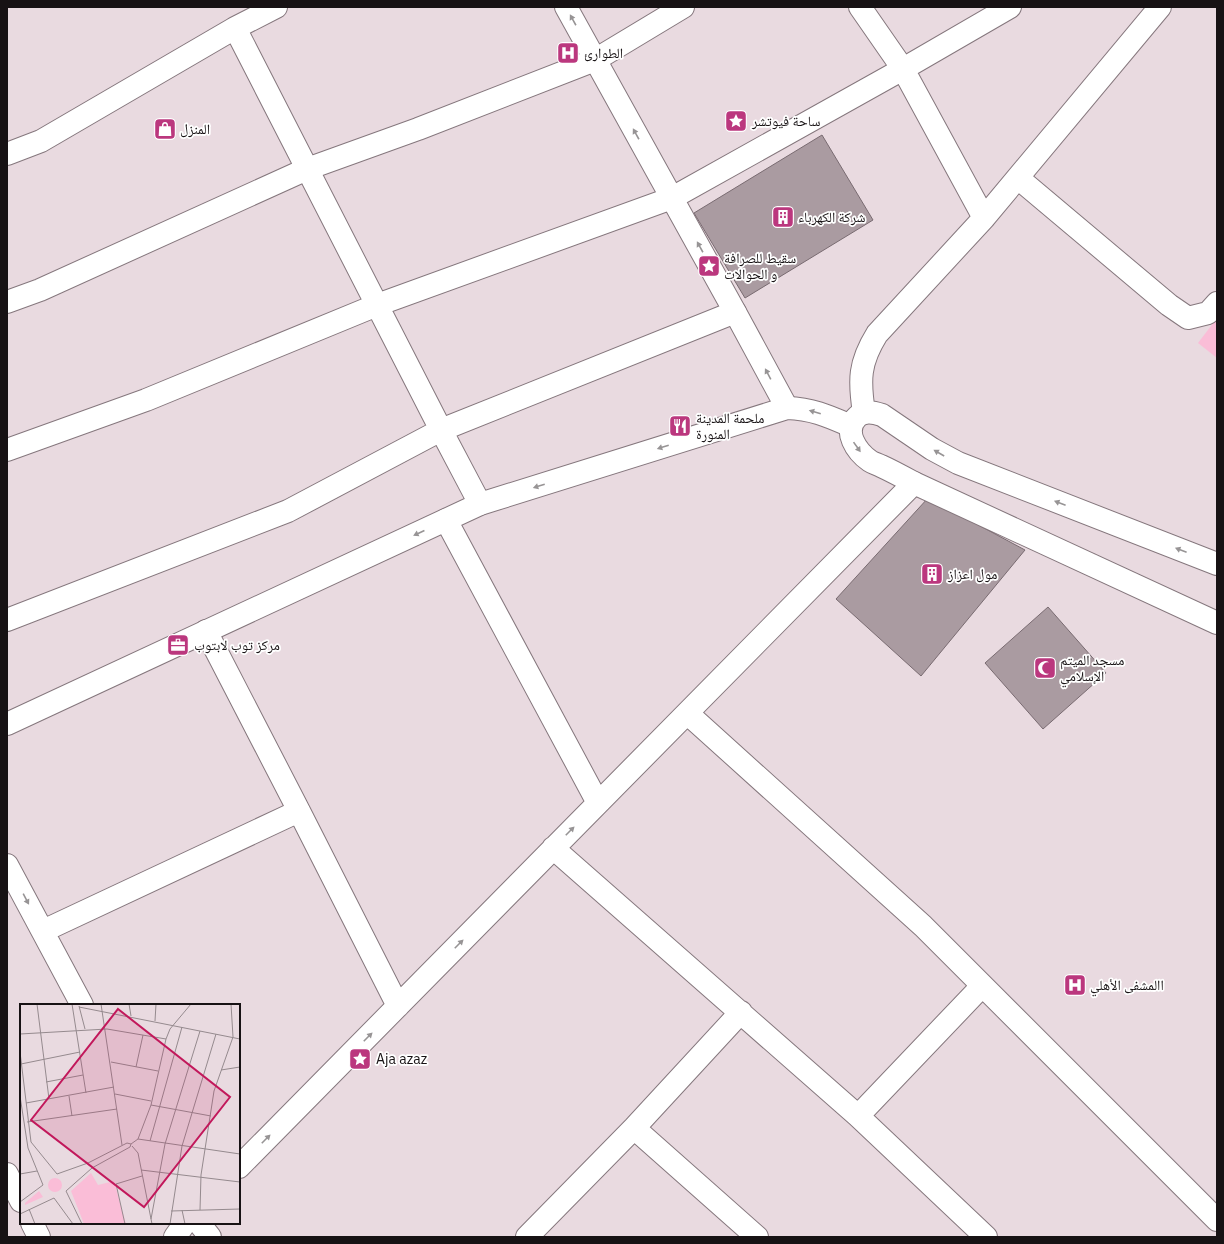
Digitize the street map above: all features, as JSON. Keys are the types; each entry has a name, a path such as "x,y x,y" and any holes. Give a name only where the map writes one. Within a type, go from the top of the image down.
{"street":[{"path":"7,154 41,141 235,28 276,7"},
{"path":"566,7 787,408"},
{"path":"7,302 47,287 307,169 418,129 595,60 683,7"},
{"path":"860,7 903,69 984,218"},
{"path":"7,450 146,400 377,305 672,198 903,69 1010,7"},
{"path":"1160,7 984,218 886,324 870,345 864,357 861,373 858,419 850,435 855,445 870,461 914,483 1216,619"},
{"path":"235,28 480,504"},
{"path":"1018,178 1168,306 1188,318 1208,313 1217,303"},
{"path":"7,620 288,511 441,430 735,312"},
{"path":"7,724 480,504 787,408 802,408 858,419 874,412 882,415 932,449 958,463 1217,564"},
{"path":"240,1166 914,483"},
{"path":"446,520 598,803"},
{"path":"206,632 398,1006"},
{"path":"687,713 923,926 1217,1220"},
{"path":"43,932 299,811"},
{"path":"553,848 858,1116 986,1237"},
{"path":"7,865 81,1004"},
{"path":"858,1116 982,986"},
{"path":"527,1237 634,1128 741,1012"},
{"path":"634,1128 757,1237"},
{"path":"7,1174 20,1199"},
{"path":"32,1224 39,1237"},
{"path":"175,1237 184,1224"},
{"path":"200,1224 210,1237"}],"shaded area":[{"path":"1217,318 1217,358 1198,343"}],"building":[{"name":"شركة الكهرباء","path":"822,135 873,220 745,298 694,213"},
{"name":"مول اعزاز","path":"928,498 1025,550 921,676 836,599"},
{"name":"مسجد الميتم الإسلامي","path":"1048,607 1106,673 1043,729 985,663"}],"place":[{"name":"الطوارئ","path":"568,53"},
{"name":"ساحة فيوتشر","path":"736,121"},
{"name":"المنزل","path":"165,129"},
{"name":"شركة الكهرباء","path":"783,217"},
{"name":"سقيط للصرافة و الحوالات","path":"709,266"},
{"name":"ملحمة المدينة المنورة","path":"680,426"},
{"name":"مول اعزاز","path":"932,574"},
{"name":"مركز توب لابتوب","path":"178,645"},
{"name":"مسجد الميتم الإسلامي","path":"1045,668"},
{"name":"االمشفى الأهلي","path":"1075,985"},
{"name":"Aja azaz","path":"360,1059"}]}
